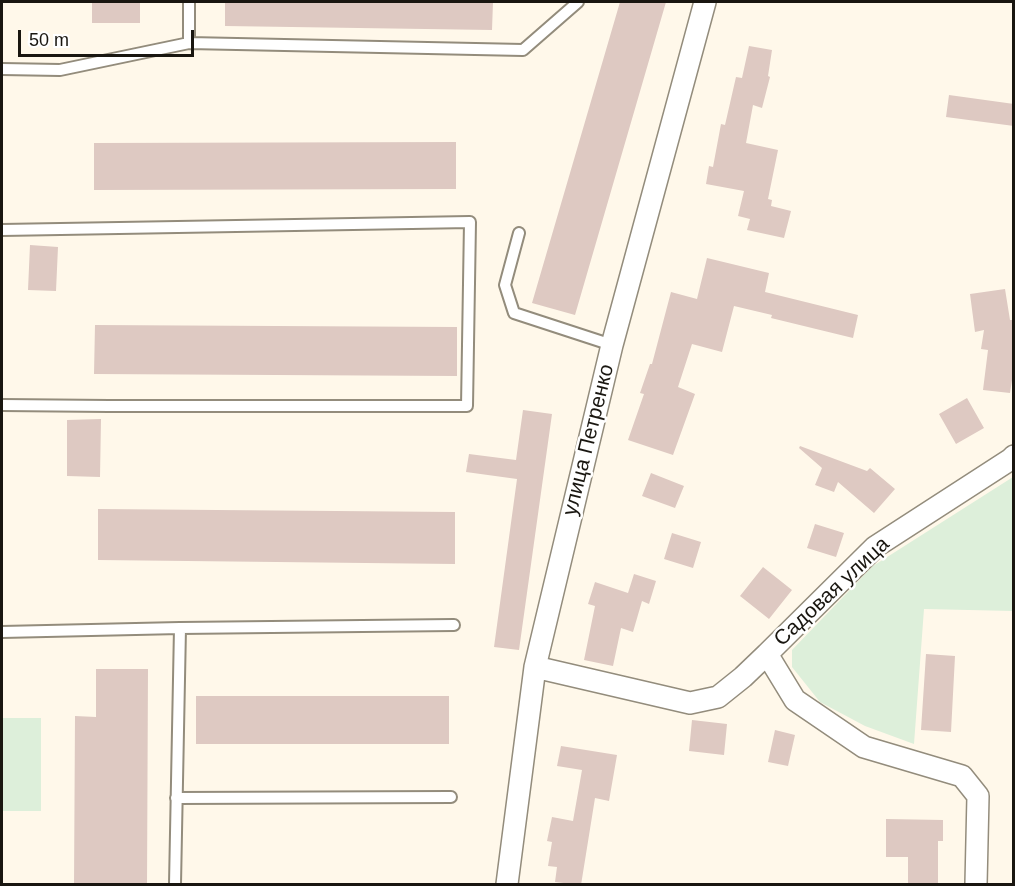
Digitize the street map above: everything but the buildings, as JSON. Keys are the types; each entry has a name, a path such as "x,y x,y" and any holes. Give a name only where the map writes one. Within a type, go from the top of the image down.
{"street":[{"name":"улица Петренко","path":"507,885 535,668 612,345 705,2"},
{"name":"Садовая улица","path":"975,885 978,796 962,776 864,747 795,700 767,654 875,547 1013,458"},
{"path":"535,668 690,703 718,697 767,654"}],"lane":[{"path":"189,2 189,43"},
{"path":"2,69 60,70 189,43 523,50 578,2"},
{"path":"2,230 470,222 467,406 2,405"},
{"path":"519,233 505,285 514,313 612,345"},
{"path":"2,632 454,625"},
{"path":"175,885 180,628"},
{"path":"176,798 451,798"}],"green space":[{"path":"1013,477 1013,611 924,609 914,744 865,726 820,702 792,667 792,650 873,566"},
{"path":"2,718 41,718 41,811 2,811"}]}
